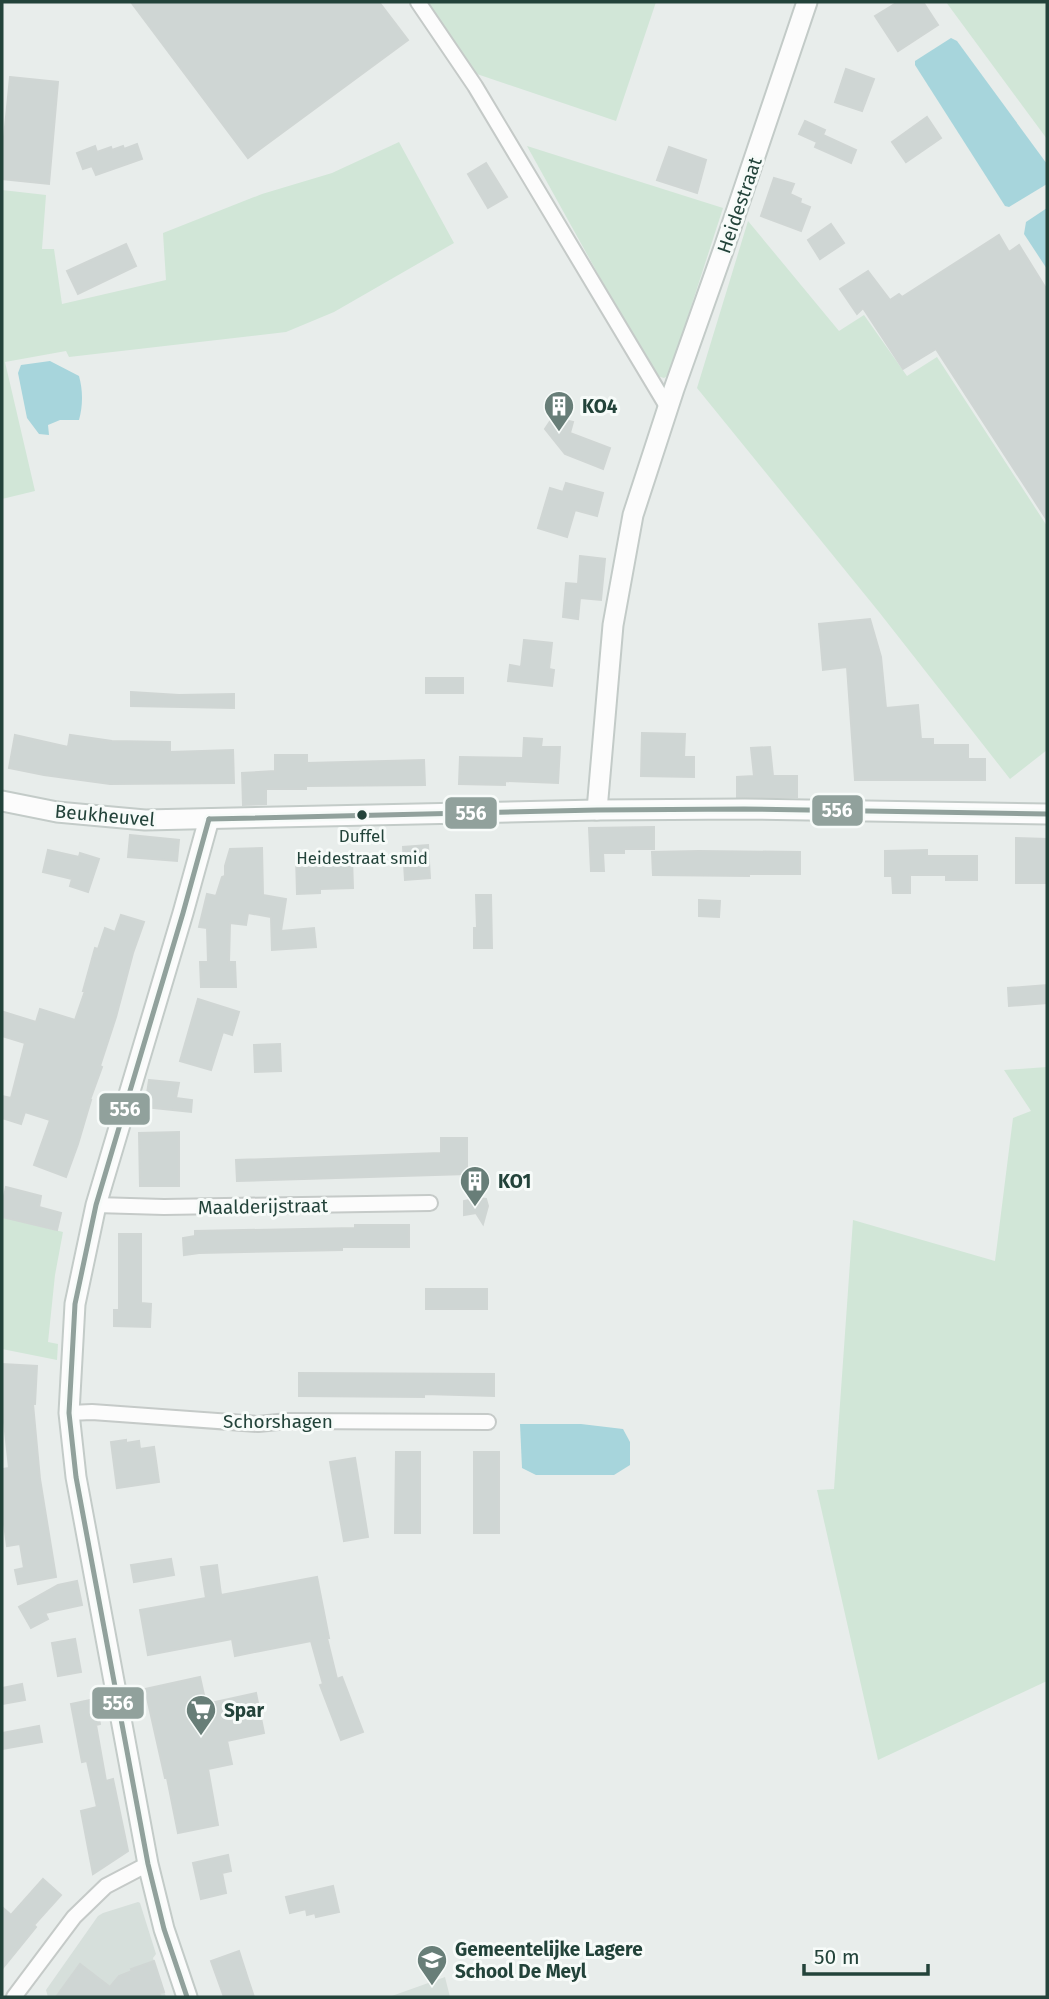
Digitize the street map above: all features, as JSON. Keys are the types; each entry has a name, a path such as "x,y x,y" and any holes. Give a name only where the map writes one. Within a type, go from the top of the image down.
{"street":[{"path":"418,2 469,76 668,408"},
{"name":"Heidestraat","path":"597,810 613,625 633,515 807,2"},
{"name":"Beukheuvel","path":"2,801 57,812 145,820 744,809 1047,814"},
{"path":"187,1997 164,1929 148,1864 76,1477 69,1413 75,1304 96,1205 209,819"},
{"name":"Maalderijstraat","path":"96,1205 164,1207 430,1203"},
{"name":"Schorshagen","path":"69,1413 92,1412 258,1424 288,1421 488,1422"},
{"path":"14,1997 74,1917 106,1886 148,1864"}],"shaded area":[{"path":"138,1902 156,1954 153,1958 166,1997 48,1997 46,1990 98,1916"},
{"name":"Gemeentelijke Lagere School De Meyl","path":"445,1977 450,1997 389,1997"}],"green space":[{"path":"424,2 656,2 616,121 471,72"},
{"path":"946,2 1047,2 1047,139"},
{"path":"399,142 454,243 334,312 286,332 69,357 66,351 5,362 35,491 2,499 2,190 46,195 42,249 54,249 62,304 166,280 163,233 262,194 332,173"},
{"path":"527,146 723,208 669,375 664,378 654,375"},
{"path":"748,221 839,331 864,315 907,376 937,357 1047,526 1047,750 1010,779 697,388"},
{"path":"1047,1067 1047,1681 878,1760 817,1490 834,1489 853,1220 995,1261 1013,1118 1031,1111 1004,1070"},
{"path":"2,1217 63,1232 55,1275 48,1342 58,1344 57,1360 2,1349"}],"water":[{"path":"951,38 957,41 1047,164 1047,184 1009,207 1005,206 915,65 915,61"},
{"path":"1047,208 1047,269 1024,234 1026,222"},
{"path":"50,361 79,376 82,398 79,420 60,420 48,425 49,435 39,434 27,418 18,373 21,365"},
{"path":"520,1424 581,1424 623,1429 630,1442 630,1465 614,1475 536,1475 522,1468"}],"building":[{"path":"131,2 379,2 408,40 248,158"},
{"path":"898,2 923,2 938,25 898,51 875,16"},
{"path":"846,69 874,79 862,111 835,102"},
{"path":"10,77 58,82 49,184 2,179"},
{"path":"927,117 941,138 906,162 892,142"},
{"path":"805,121 825,130 823,135 856,150 851,163 815,147 817,142 799,134"},
{"path":"137,144 142,159 96,175 92,166 83,169 77,153 95,146 97,152 111,147 112,150 123,146 124,149"},
{"path":"669,147 706,160 697,193 657,180"},
{"path":"486,163 507,197 488,208 468,174"},
{"path":"774,178 794,184 790,194 810,207 801,231 761,216"},
{"path":"831,224 844,243 820,259 808,240"},
{"path":"999,235 1009,252 1019,245 1047,290 1047,520 936,349 903,369 863,308 857,314 840,289 868,271 890,300 899,294 902,297"},
{"path":"126,244 136,266 78,294 67,271"},
{"path":"553,417 573,422 570,433 610,448 603,469 565,454 545,429"},
{"path":"566,483 603,493 597,516 575,510 567,537 538,528 550,488 563,492"},
{"path":"580,556 605,559 601,600 580,598 578,619 563,617 566,583 578,584"},
{"path":"870,619 881,657 886,708 918,705 921,739 933,739 933,745 968,745 968,759 985,759 985,780 855,780 847,667 823,670 819,624"},
{"path":"524,640 552,643 549,669 554,670 552,686 508,681 510,665 521,667"},
{"path":"426,678 463,678 463,693 426,693"},
{"path":"131,692 234,694 234,708 131,706"},
{"path":"642,733 685,734 684,757 694,757 694,777 641,776"},
{"path":"15,735 68,747 70,735 112,741 170,742 170,752 233,750 234,783 110,784 9,768"},
{"path":"524,738 542,739 541,747 560,747 558,783 505,781 505,785 459,784 460,757 523,758"},
{"path":"770,747 773,776 797,776 797,797 737,797 737,777 754,776 751,748"},
{"path":"275,755 307,755 307,763 424,760 425,785 266,789 266,804 243,805 242,773 275,771"},
{"path":"654,827 654,849 624,849 624,853 603,853 604,871 591,871 589,828"},
{"path":"130,835 179,840 177,861 128,857"},
{"path":"1016,838 1047,839 1047,883 1016,883"},
{"path":"428,845 430,878 405,880 403,847"},
{"path":"262,848 263,895 286,899 281,931 314,928 316,947 272,950 271,917 248,913 246,925 230,923 229,962 235,962 236,987 201,987 200,962 208,962 207,928 199,927 207,894 216,896 222,877 225,876 230,849"},
{"path":"48,850 79,857 80,853 99,859 88,892 70,886 72,879 43,872"},
{"path":"927,850 927,856 977,856 977,880 946,880 946,875 910,875 910,893 893,893 892,876 885,876 885,851"},
{"path":"652,852 800,852 800,874 653,875"},
{"path":"315,854 315,860 352,858 353,888 320,889 320,893 297,894 296,855"},
{"path":"476,895 491,895 492,948 474,948 474,928 477,928"},
{"path":"699,900 720,901 719,917 699,916"},
{"path":"121,915 144,922 100,1066 102,1067 66,1177 34,1165 50,1120 25,1112 21,1124 2,1118 2,1096 11,1098 25,1043 2,1036 2,1021 4,1012 36,1022 40,1009 75,1020 95,948 98,949 105,928 115,932"},
{"path":"1047,985 1047,1003 1009,1006 1008,988"},
{"path":"198,999 239,1012 232,1035 223,1032 211,1070 180,1061"},
{"path":"280,1044 281,1071 255,1072 254,1045"},
{"path":"149,1080 179,1083 176,1098 192,1100 191,1112 145,1107"},
{"path":"179,1132 179,1186 140,1186 139,1133"},
{"path":"441,1138 467,1138 467,1174 237,1181 236,1160 441,1153"},
{"path":"6,1187 41,1196 39,1207 61,1213 57,1230 2,1217"},
{"name":"KO1","path":"486,1199 488,1206 483,1224 476,1213 464,1215 464,1201"},
{"path":"355,1225 409,1225 409,1247 342,1247 342,1250 184,1255 183,1238 195,1236 195,1231 355,1228"},
{"path":"119,1234 141,1234 141,1303 151,1304 150,1327 114,1326 114,1310 119,1310"},
{"path":"426,1289 487,1289 487,1309 426,1309"},
{"path":"2,1364 37,1366 33,1404 40,1479 56,1577 18,1584 15,1570 24,1568 20,1544 7,1546 2,1510 2,1469 9,1468 2,1404"},
{"path":"299,1373 494,1374 494,1396 299,1396"},
{"path":"126,1440 126,1443 139,1441 140,1449 154,1447 159,1482 117,1488 111,1442"},
{"path":"396,1452 420,1452 420,1533 395,1533"},
{"path":"474,1452 499,1452 499,1533 474,1533"},
{"path":"355,1458 368,1537 344,1541 330,1462"},
{"path":"171,1559 174,1575 134,1582 131,1565"},
{"path":"217,1565 221,1595 317,1577 337,1679 342,1677 363,1732 341,1740 320,1685 323,1684 311,1641 235,1656 232,1639 148,1655 140,1610 206,1598 201,1567"},
{"path":"77,1581 82,1605 45,1613 48,1619 31,1628 19,1607 58,1585"},
{"path":"75,1639 81,1672 58,1676 52,1643"},
{"name":"Spar","path":"200,1677 206,1704 256,1693 264,1733 227,1741 232,1764 208,1769 218,1825 178,1833 145,1689"},
{"path":"22,1684 25,1700 2,1704 2,1688"},
{"path":"95,1699 100,1724 96,1725 106,1781 113,1779 128,1851 93,1874 81,1811 97,1807 87,1761 82,1762 71,1704"},
{"path":"39,1726 42,1742 2,1749 2,1733"},
{"path":"228,1855 231,1871 222,1873 226,1893 201,1899 193,1863"},
{"path":"43,1879 61,1895 34,1925 36,1927 2,1969 2,1907 11,1915"},
{"path":"333,1886 339,1912 316,1917 315,1913 307,1915 306,1909 290,1913 286,1897"},
{"path":"239,1951 254,1997 224,1997 211,1961"},
{"path":"154,1961 164,1992 159,1993 161,1997 56,1997 80,1964 110,1987 119,1976"}],"transit line":[{"name":"556","path":"209,819 744,809 1047,814"},
{"name":"556","path":"187,1997 164,1929 148,1864 76,1477 69,1413 75,1304 96,1205 209,819"}],"place":[{"name":"KO4","path":"559,433"},
{"name":"Duffel Heidestraat smid","path":"362,815"},
{"name":"KO1","path":"475,1208"},
{"name":"Spar","path":"201,1737"},
{"name":"Gemeentelijke Lagere School De Meyl","path":"432,1987"}]}
